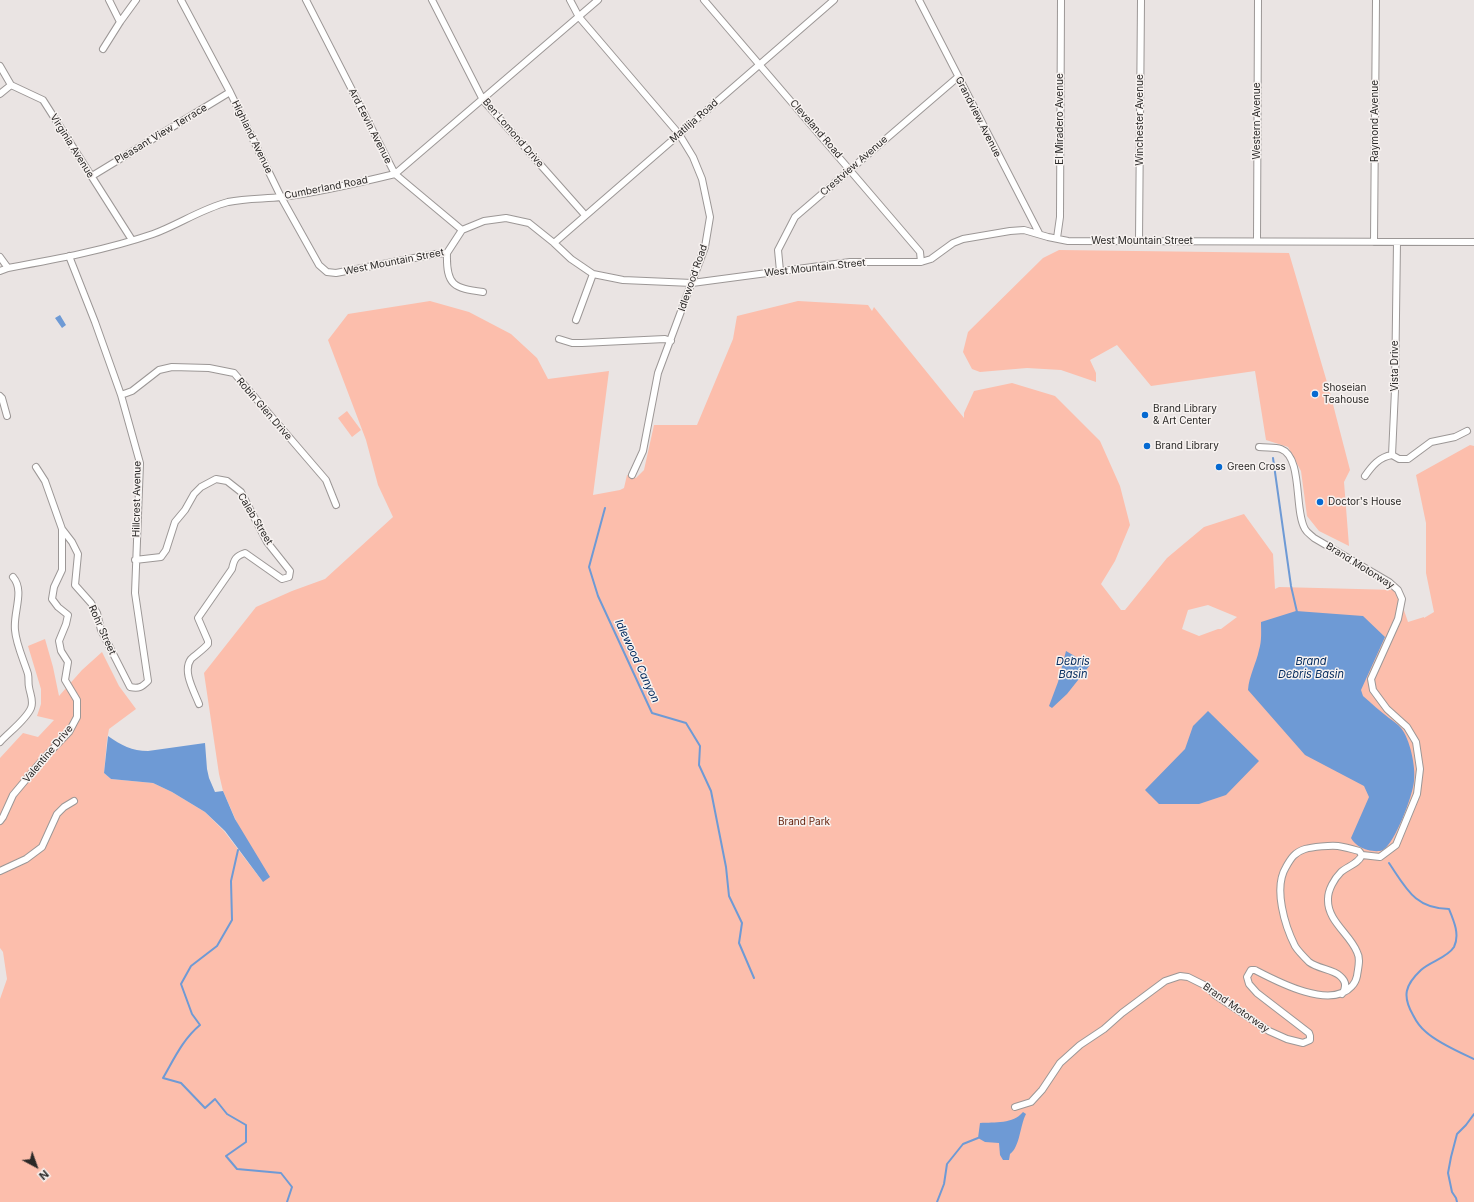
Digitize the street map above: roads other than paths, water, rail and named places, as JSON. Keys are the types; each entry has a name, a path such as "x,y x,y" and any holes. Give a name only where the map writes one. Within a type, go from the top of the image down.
{"street":[{"path":"109,0 120,22"},
{"path":"103,49 136,0"},
{"name":"Highland Avenue","path":"181,0 230,92 281,197 319,265 327,272"},
{"name":"Ard Eevin Avenue","path":"306,0 395,174 462,230"},
{"name":"Ben Lomond Drive","path":"432,0 483,100 585,215"},
{"name":"Idlewood Road","path":"570,0 579,17 679,134 693,157 702,179 710,217 705,247 658,373 643,451 632,475"},
{"name":"Cumberland Road","path":"0,271 8,268 69,256 154,234 209,208 227,203 244,199 281,197 358,183 395,174 598,0"},
{"name":"Cleveland Road","path":"704,0 920,252 921,262"},
{"name":"Matilija Road","path":"554,242 834,0"},
{"name":"Grandview Avenue","path":"919,0 1039,233"},
{"name":"El Miradero Avenue","path":"1057,238 1060,217 1061,0"},
{"name":"Winchester Avenue","path":"1139,241 1141,0"},
{"name":"Western Avenue","path":"1257,242 1258,0"},
{"name":"Raymond Avenue","path":"1374,242 1376,0"},
{"path":"0,66 11,85 0,94"},
{"name":"Crestview Avenue","path":"780,271 778,250 795,217 958,77"},
{"name":"Virginia Avenue","path":"11,85 43,100 132,240"},
{"name":"Pleasant View Terrace","path":"92,176 230,92"},
{"name":"West Mountain Street","path":"327,272 336,273 446,253 462,230 484,221 506,218 528,223 554,242 571,259 593,274 623,280 692,283 850,262 921,262 931,259 952,243 963,239 1024,230 1039,233 1048,237 1068,240 1474,242"},
{"name":"Vista Drive","path":"1392,455 1395,398 1397,242"},
{"path":"446,253 446,265 451,281 456,286 483,292"},
{"name":"Hillcrest Avenue","path":"69,256 95,322 121,395 140,463 135,560 135,593 148,681"},
{"path":"0,257 8,268"},
{"path":"576,320 593,274"},
{"path":"559,339 582,344 665,339 671,341"},
{"name":"Robin Glen Drive","path":"121,395 132,391 159,370 172,367 209,368 234,374 326,480 336,505"},
{"path":"0,396 2,398 7,416"},
{"path":"1365,476 1376,461 1386,456 1392,455 1399,460 1408,459 1432,442 1455,437 1467,431"},
{"name":"Brand Motorway","path":"1015,1107 1031,1102 1042,1090 1060,1064 1080,1045 1104,1029 1122,1013 1165,981 1180,976 1196,980 1206,986 1215,995 1269,1031 1303,1044 1310,1040 1309,1033 1258,993 1250,984 1247,977 1248,973 1251,970 1255,970 1283,984 1306,992 1335,996 1342,994 1345,989 1345,982 1339,974 1320,969 1310,962 1296,947 1284,916 1280,888 1283,872 1294,854 1305,848 1337,845 1359,851 1362,855 1380,856 1396,845 1417,794 1420,769 1416,742 1407,727 1379,700 1373,690 1371,679 1398,619 1402,599 1398,590 1388,582 1314,538 1305,530 1301,520 1294,468 1289,455 1282,449 1260,447"},
{"name":"Rohr Street","path":"36,467 45,480 62,529 72,542 78,554 75,585 91,603 97,613 101,630 130,687 142,687 148,681"},
{"name":"Caleb Street","path":"135,560 161,556 166,550 175,522 185,510 194,494 201,487 216,479 226,481 241,492 268,542 290,571 289,578 282,579 245,553 238,555 234,561 232,569 198,618 208,640 208,644 192,658 188,665 189,680 199,704"},
{"name":"Valentine Drive","path":"0,821 13,795 44,758 69,732 77,717 77,700 65,680 68,662 61,651 59,641 68,616 52,599 54,587 62,570 62,529"},
{"path":"0,742 20,723 31,708 32,700 28,685 29,676 15,631 15,613 19,594 18,584 13,577"},
{"path":"0,871 26,859 42,848 57,814 64,807 74,801"},
{"path":"1342,994 1347,991 1356,981 1359,958 1357,951 1329,910 1328,899 1330,886 1341,873 1360,860 1362,855"}],"water":[{"path":"60,315 66,325 62,328 55,318"},
{"name":"Brand Debris Basin","path":"1296,611 1363,616 1385,637 1361,690 1363,696 1398,725 1404,733 1412,753 1414,781 1403,818 1398,829 1388,846 1381,851 1373,851 1363,848 1356,844 1351,838 1369,797 1364,786 1305,755 1248,690 1260,647 1261,622"},
{"name":"Debris Basin","path":"1066,651 1090,665 1067,694 1052,708 1049,706 1058,682"},
{"path":"1208,711 1259,761 1226,795 1199,804 1159,804 1145,790 1185,749 1193,726"},
{"path":"108,736 127,747 142,751 205,743 207,769 215,792 223,791 235,819 270,877 263,882 225,831 205,812 172,792 153,783 111,779 104,773"},
{"path":"1023,1112 1026,1114 1016,1146 1010,1154 1009,1160 1003,1160 1000,1155 999,1143 985,1142 978,1138 980,1123 1014,1119"}],"waterway":[{"path":"1273,458 1291,586 1297,612"},
{"name":"Idlewood Canyon","path":"605,508 589,567 598,596 652,713 686,723 700,746 699,765 711,791 726,867 729,896 742,923 739,943 754,978"},
{"path":"238,850 231,881 232,920 217,946 191,966 181,984 192,1014 200,1025 184,1043 163,1078 181,1083 205,1108 215,1099 227,1114 246,1125 246,1142 226,1156 237,1169 281,1173 292,1187 287,1202"},
{"path":"1389,863 1406,889 1420,901 1437,908 1449,909 1456,933 1456,942 1451,951 1425,967 1411,981 1406,996 1407,1002 1414,1017 1424,1030 1431,1036 1449,1047 1474,1059"},
{"path":"1457,1202 1452,1192 1448,1173 1451,1157 1457,1134 1474,1114"},
{"path":"937,1202 944,1184 947,1164 963,1144 978,1138"}],"place":[{"name":"Shoseian Teahouse","path":"1315,394"},
{"name":"Brand Library & Art Center","path":"1145,415"},
{"name":"Brand Library","path":"1147,446"},
{"name":"Green Cross","path":"1219,467"},
{"name":"Doctor's House","path":"1320,502"}],"park label":[{"name":"Brand Park","path":"804,822"}]}
